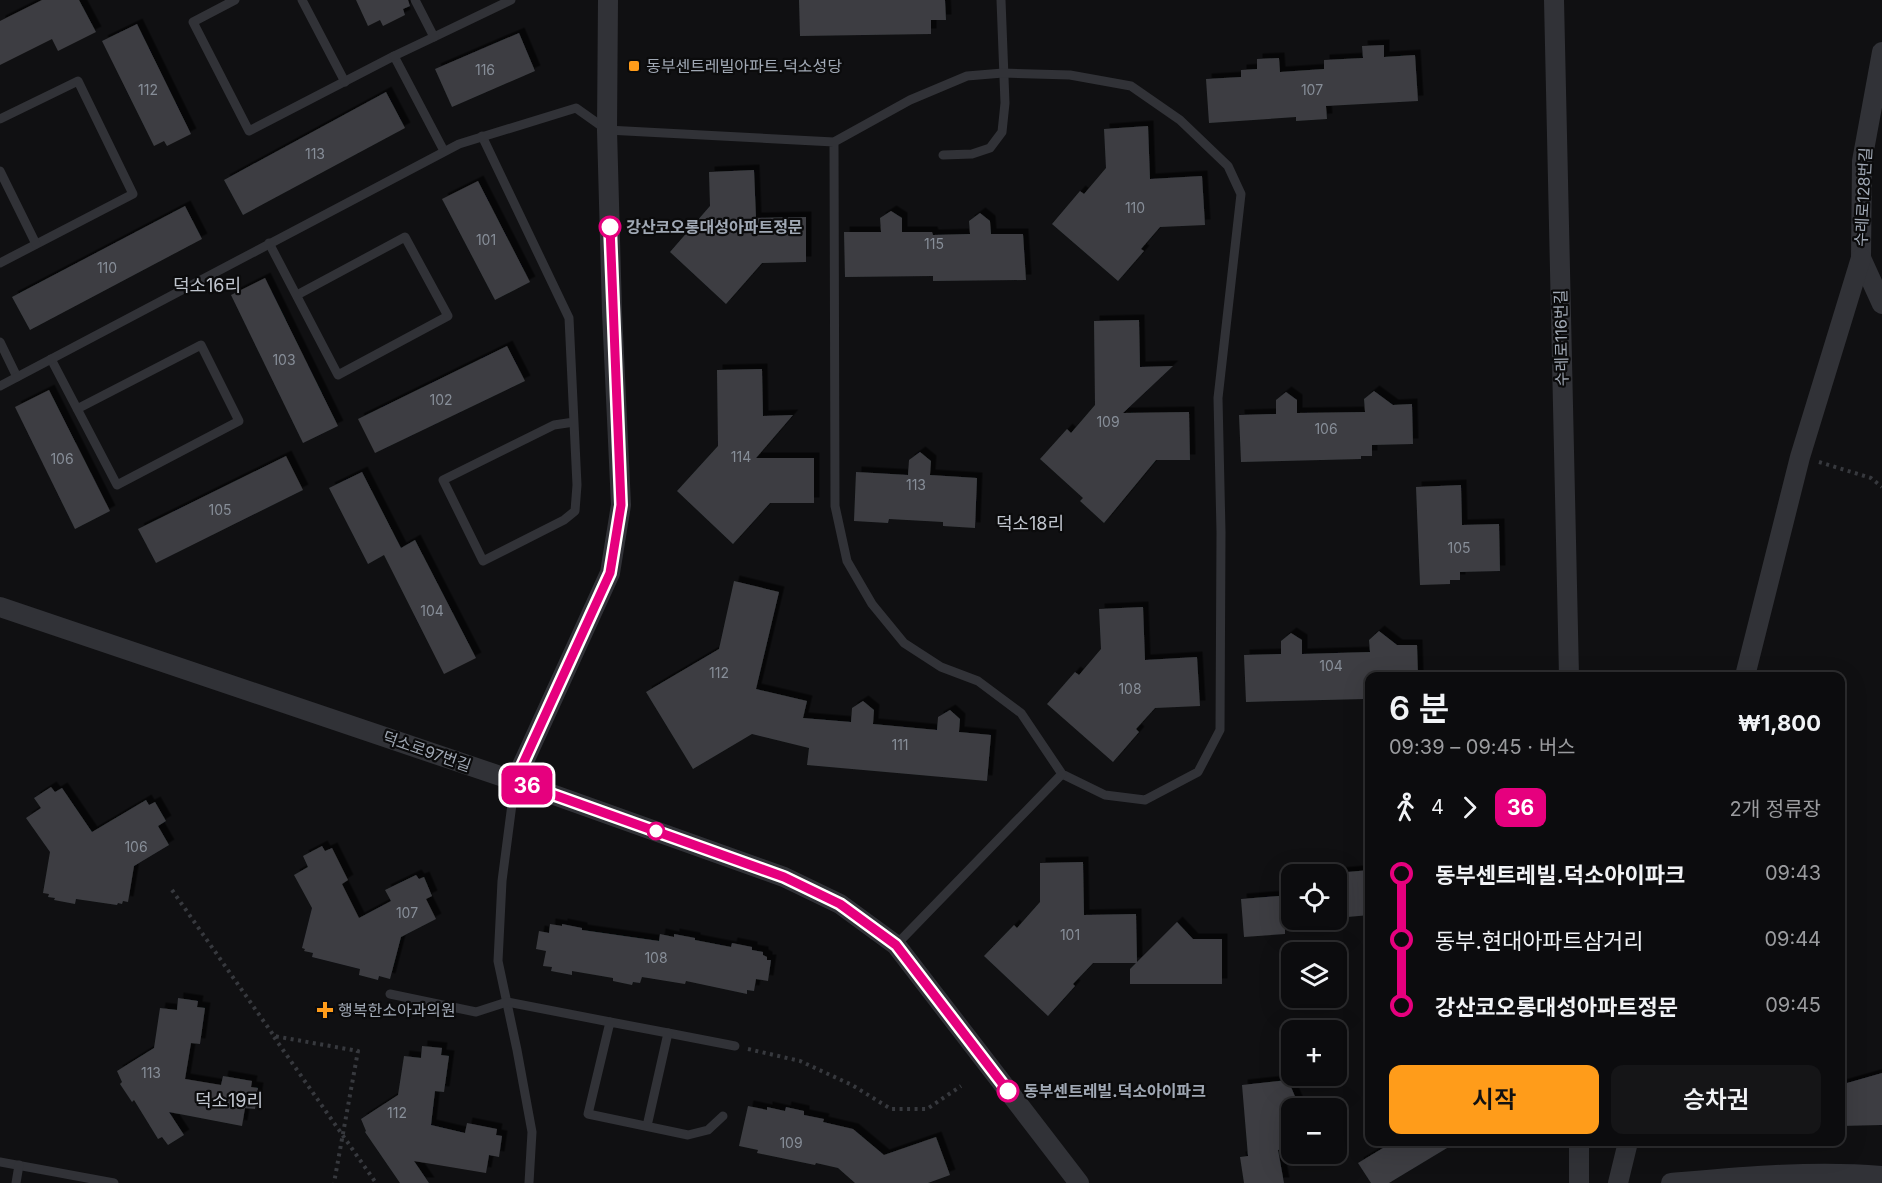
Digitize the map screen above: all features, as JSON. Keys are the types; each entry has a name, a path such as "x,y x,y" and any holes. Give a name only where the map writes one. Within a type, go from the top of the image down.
{"street":[{"path":"515,781 610,573 621,505 612,312 607,129 608,0"},
{"name":"수레로116번길","path":"1554,0 1569,672"},
{"name":"수레로128번길","path":"1882,52 1862,161 1861,258 1882,304"},
{"path":"1746,672 1800,457 1861,258"},
{"name":"덕소로97번길","path":"0,607 515,781 784,877 840,904 896,945 1079,1183"},
{"path":"1579,1146 1580,1183"},
{"path":"1618,1183 1627,1146"},
{"path":"1671,1183 1754,1176 1857,1174 1882,1176"}],"lane":[{"path":"235,0 193,22 249,131 394,56 511,0"},
{"path":"302,0 345,82"},
{"path":"416,0 434,37"},
{"path":"943,155 972,154 990,148 1002,132 1005,103 1001,0"},
{"path":"394,56 444,152"},
{"path":"0,386 459,144 576,108 607,129 834,142 910,100 967,76 1003,73 1070,75 1131,86 1180,120 1228,166 1241,194 1218,398 1221,532 1220,730 1198,772 1145,800 1105,795 1062,774 1021,713 978,681 941,667 904,643 872,604 847,561 835,506 834,142"},
{"path":"0,119 78,81 133,194 0,263"},
{"path":"482,136 569,318 574,422 577,485 576,511 564,520 483,561 443,480 554,424 574,422"},
{"path":"0,171 36,244"},
{"path":"269,243 338,375 448,316 405,237 297,295"},
{"path":"0,342 17,376"},
{"path":"51,359 77,410 117,485 239,421 201,345 77,410"},
{"path":"896,945 1062,774"},
{"path":"515,781 502,881 498,961 532,1132 529,1183"},
{"path":"390,994 476,1012 507,1002 735,1046"},
{"path":"610,1022 588,1114 688,1135 708,1130 723,1116"},
{"path":"647,1126 668,1033"},
{"path":"0,1162 114,1183"},
{"path":"16,1183 20,1166"}],"path":[{"path":"1800,457 1871,478 1882,487"},
{"path":"172,890 376,1183"},
{"path":"274,1036 358,1051 334,1183"},
{"path":"735,1046 800,1061 852,1085 891,1109 927,1109 961,1086"}],"building":[{"path":"42,0 79,0 96,32 58,51 52,39 0,65 0,21"},
{"path":"356,0 408,0 410,6 403,9 405,15 383,26 380,20 368,26"},
{"path":"799,0 945,0 946,20 931,20 931,34 800,36"},
{"path":"137,24 191,134 167,146 164,141 154,146 102,41"},
{"path":"519,33 535,71 452,107 435,69"},
{"path":"1384,45 1384,57 1415,55 1418,101 1326,106 1327,119 1296,121 1296,117 1209,123 1206,79 1241,77 1241,70 1257,69 1257,59 1279,58 1280,72 1324,69 1324,60 1363,58 1362,46"},
{"path":"386,92 405,128 243,215 224,180"},
{"path":"1148,126 1150,179 1202,176 1205,225 1160,227 1141,249 1144,251 1118,281 1052,224 1080,191 1084,194 1106,168 1104,129"},
{"path":"754,170 756,218 806,217 806,262 762,263 726,304 670,252 710,206 709,172"},
{"path":"478,181 530,282 495,300 442,199"},
{"path":"185,206 202,239 30,330 12,297"},
{"path":"891,211 902,218 902,232 932,232 933,235 970,234 969,221 980,213 990,221 991,234 1023,234 1026,280 933,281 933,276 845,277 844,232 881,232 880,218"},
{"path":"265,278 338,426 303,443 231,295"},
{"path":"1139,320 1140,367 1173,366 1123,413 1189,412 1190,460 1156,460 1104,523 1080,501 1083,498 1040,459 1067,429 1071,433 1095,405 1094,321"},
{"path":"507,346 525,381 375,453 358,419"},
{"path":"762,369 763,416 793,415 756,458 814,458 814,503 770,503 733,544 677,491 718,446 717,370"},
{"path":"49,390 110,511 75,529 15,407"},
{"path":"1374,391 1393,405 1412,404 1413,444 1372,445 1372,456 1361,456 1361,459 1241,462 1239,415 1276,414 1276,400 1286,392 1297,400 1297,413 1365,412 1364,399"},
{"path":"920,452 931,461 930,475 977,478 975,528 943,526 943,522 889,519 888,523 854,521 856,472 908,475 909,460"},
{"path":"286,456 303,490 156,563 138,529"},
{"path":"362,472 401,548 415,540 476,658 444,674 384,555 368,564 329,488"},
{"path":"1461,485 1462,525 1499,524 1500,571 1460,572 1460,580 1450,580 1450,584 1420,585 1416,487"},
{"path":"734,581 779,592 756,689 807,701 803,718 851,722 852,708 863,701 874,710 873,724 937,730 938,717 950,710 960,719 959,732 991,735 987,781 807,765 809,748 752,734 693,769 646,692 719,649"},
{"path":"1143,607 1145,660 1197,657 1200,706 1155,708 1136,729 1139,732 1113,762 1047,704 1075,672 1079,675 1101,649 1099,609"},
{"path":"1379,631 1397,645 1417,645 1418,672 1365,672 1365,699 1246,702 1244,655 1281,654 1281,641 1291,633 1302,640 1302,654 1370,652 1369,640"},
{"path":"51,787 55,792 62,788 92,832 146,800 149,805 155,802 166,821 158,826 169,845 134,866 128,902 123,901 122,904 117,905 76,899 75,904 54,900 55,898 48,897 49,894 43,893 50,852 26,818 41,808 34,798"},
{"path":"322,846 325,851 332,848 348,880 342,884 359,918 391,901 385,890 416,875 419,879 424,877 432,896 426,899 436,919 401,937 390,979 379,976 378,980 359,975 360,969 312,957 313,953 304,951 305,949 302,948 312,908 294,875 308,867 303,856"},
{"path":"1083,862 1084,915 1136,914 1137,962 1177,922 1193,939 1222,939 1222,984 1130,984 1130,969 1136,963 1093,963 1048,1016 984,956 1014,925 1017,928 1040,902 1040,863"},
{"path":"1365,870 1365,915 1347,917 1347,872"},
{"path":"1281,896 1281,930 1285,930 1285,934 1244,937 1241,899"},
{"path":"550,924 562,926 562,924 582,928 582,930 659,941 660,934 674,937 674,934 731,947 732,943 752,947 752,950 763,952 767,960 771,960 768,981 756,979 754,991 747,990 747,994 686,981 685,984 642,977 640,983 633,982 632,985 613,981 613,978 572,971 572,975 551,971 552,967 543,966 546,951 536,949 539,931 549,933"},
{"path":"178,998 198,1001 197,1007 205,1008 200,1044 191,1043 185,1079 221,1085 223,1076 252,1081 251,1087 258,1088 255,1109 245,1108 242,1126 169,1112 184,1135 168,1145 162,1137 158,1139 134,1100 132,1102 120,1084 122,1082 117,1071 154,1048 160,1008 177,1010"},
{"path":"422,1046 442,1048 441,1055 449,1056 444,1092 435,1091 431,1125 465,1133 467,1123 497,1129 496,1135 502,1136 499,1157 489,1155 486,1173 414,1161 429,1183 400,1183 365,1132 361,1119 398,1095 404,1056 421,1058"},
{"path":"1882,1073 1882,1125 1845,1126 1845,1084"},
{"path":"1281,1081 1281,1086 1291,1086 1296,1098 1281,1098 1281,1150 1278,1150 1284,1183 1244,1183 1240,1157 1248,1156 1242,1085"},
{"path":"748,1106 785,1111 786,1107 804,1111 804,1115 824,1119 823,1122 853,1129 884,1155 936,1137 950,1175 928,1183 855,1183 838,1168 757,1153 758,1150 739,1146"},
{"path":"1386,1146 1450,1146 1389,1183 1371,1183 1358,1163"}],"bus line":[{"name":"36","path":"610,227 621,505 610,573 515,781 784,877 840,904 896,945 1008,1091"}],"place":[{"name":"동부센트레빌아파트.덕소성당","path":"634,66"},
{"name":"강산코오롱대성아파트정문","path":"610,227"},
{"name":"행복한소아과의원","path":"325,1010"},
{"name":"동부센트레빌.덕소아이파크","path":"1008,1091"}],"district":[{"name":"덕소16리","path":"207,286"},
{"name":"덕소18리","path":"1030,524"},
{"name":"덕소19리","path":"229,1101"}]}
